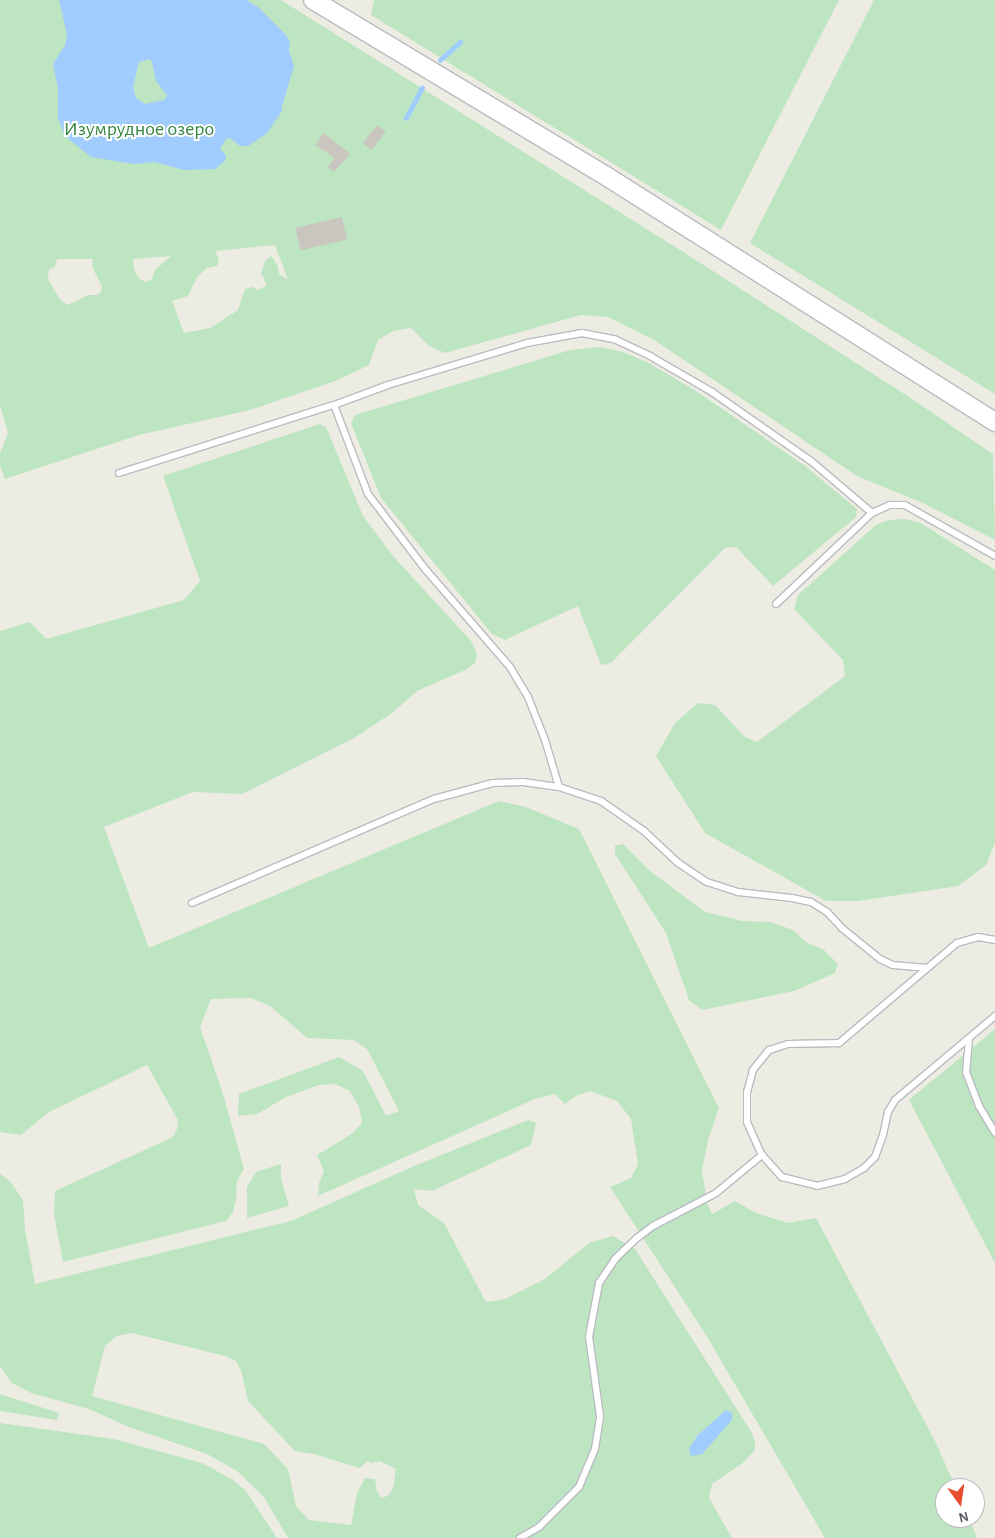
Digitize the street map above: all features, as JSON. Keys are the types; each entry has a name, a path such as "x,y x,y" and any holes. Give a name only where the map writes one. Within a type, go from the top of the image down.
{"main road":[{"path":"313,0 609,178 995,422"}],"lane":[{"path":"119,473 334,405 388,385 527,343 582,333 614,339 650,356 712,392 811,461 872,513"},
{"path":"334,405 368,494 426,570 510,667 528,697 545,740 560,787"},
{"path":"776,604 872,513 890,505 905,505 995,556"},
{"path":"192,903 434,799 473,786 494,782 523,782 560,787 601,801 624,815 677,862 707,882 738,892 810,902 827,912 843,929 880,959 893,965 925,968"},
{"path":"995,940 978,937 957,943 838,1042 788,1044 769,1050 753,1070 747,1092 747,1122 762,1155 782,1177 817,1186 846,1179 864,1168 875,1157 883,1135 888,1112 895,1100 995,1016"},
{"path":"969,1039 966,1072 979,1106 995,1133"},
{"path":"520,1538 539,1527 579,1487 595,1449 600,1416 589,1338 593,1304 599,1282 614,1259 637,1238 653,1226 716,1193 762,1155"}],"green space":[{"name":"Изумрудное озеро","path":"0,0 281,0 688,255 909,397 993,454 995,540 925,504 857,476 654,340 608,317 581,315 445,353 429,346 411,328 393,331 378,340 369,365 338,380 250,410 139,435 5,479 0,465 0,453 8,433 0,405","holes":["275,245 288,280 279,274 277,264 271,256 265,261 261,273 267,285 258,290 252,287 245,289 238,310 210,328 184,333 172,301 188,296 197,277 207,268 217,266 219,259 215,251","171,256 155,270 152,279 146,282 139,278 134,269 133,259","57,259 93,259 92,267 102,286 101,292 97,295 88,295 68,305 61,301 48,279 49,270 55,267"]},
{"path":"374,0 839,0 721,230 371,15"},
{"path":"874,0 995,0 995,394 750,243"},
{"path":"600,347 623,352 647,362 696,391 804,465 857,509 856,517 773,586 736,547 725,548 611,663 601,665 578,606 505,640 492,634 381,498 351,423 355,415 570,350"},
{"path":"320,424 326,427 363,516 393,556 471,641 477,654 475,663 467,669 417,691 392,713 354,738 242,794 193,792 104,827 149,948 499,801 526,807 579,829 719,1108 708,1140 702,1171 707,1203 712,1214 735,1201 756,1213 788,1223 816,1218 935,1441 952,1478 935,1478 935,1528 973,1528 977,1538 825,1538 706,1335 610,1187 631,1178 638,1164 631,1119 617,1101 590,1091 576,1096 565,1104 555,1094 535,1099 318,1196 319,1183 324,1171 317,1155 353,1133 362,1123 359,1107 350,1091 335,1084 319,1085 286,1097 257,1114 238,1116 239,1094 339,1057 363,1071 386,1116 399,1111 367,1049 354,1040 307,1038 270,1006 251,998 211,999 200,1027 223,1094 244,1169 237,1181 233,1212 226,1221 63,1262 54,1215 55,1191 173,1137 177,1129 178,1120 147,1065 49,1112 21,1135 0,1132 0,631 30,622 46,639 184,600 200,581 163,476"},
{"path":"904,519 919,522 995,570 995,843 986,865 958,886 858,901 826,901 705,833 656,756 675,723 698,703 715,705 745,737 757,742 845,676 843,660 794,609 798,595 876,525 888,520"},
{"path":"623,844 650,871 705,912 742,921 770,922 793,930 806,942 824,950 838,964 835,973 794,991 702,1010 689,1000 666,933 615,854 615,846"},
{"path":"995,1029 995,1263 909,1100"},
{"path":"528,1120 536,1123 531,1145 432,1191 414,1189 418,1205 444,1223 486,1302 505,1299 545,1279 589,1243 613,1236 635,1249 752,1433 755,1450 743,1463 712,1484 709,1498 732,1538 288,1538 264,1497 237,1471 207,1454 129,1427 89,1409 31,1393 12,1383 0,1366 0,1174 10,1181 23,1200 25,1229 35,1284 291,1221 414,1166","holes":["132,1333 225,1356 236,1361 241,1370 248,1401 295,1451 314,1454 359,1468 368,1461 372,1463 380,1461 396,1469 393,1488 389,1495 382,1498 377,1492 375,1479 365,1478 357,1493 351,1525 309,1520 296,1506 288,1469 264,1444 92,1396 105,1346 117,1336"]},
{"path":"281,1164 281,1179 289,1206 247,1218 247,1187 256,1172"},
{"path":"0,1394 59,1413 57,1420 0,1411"},
{"path":"0,1423 114,1439 202,1463 233,1480 245,1490 277,1538 0,1538"}],"water":[{"path":"59,0 246,0 258,7 286,35 290,42 289,51 294,66 282,111 267,133 248,146 240,146 230,138 226,139 220,149 226,156 225,161 215,169 184,170 154,162 134,164 91,157 65,136 58,118 58,89 53,64 65,45 67,35","holes":["149,59 152,62 156,81 167,95 164,100 145,104 136,98 133,87 139,62"]},
{"path":"726,1410 732,1413 732,1420 702,1454 691,1456 689,1448 698,1435"}],"building":[{"path":"377,125 386,132 372,150 363,143"},
{"path":"324,133 350,154 334,172 328,167 335,158 315,145"},
{"path":"342,217 347,239 300,250 295,228"}],"waterway":[{"path":"440,60 460,42"},
{"path":"406,118 422,88"}]}
